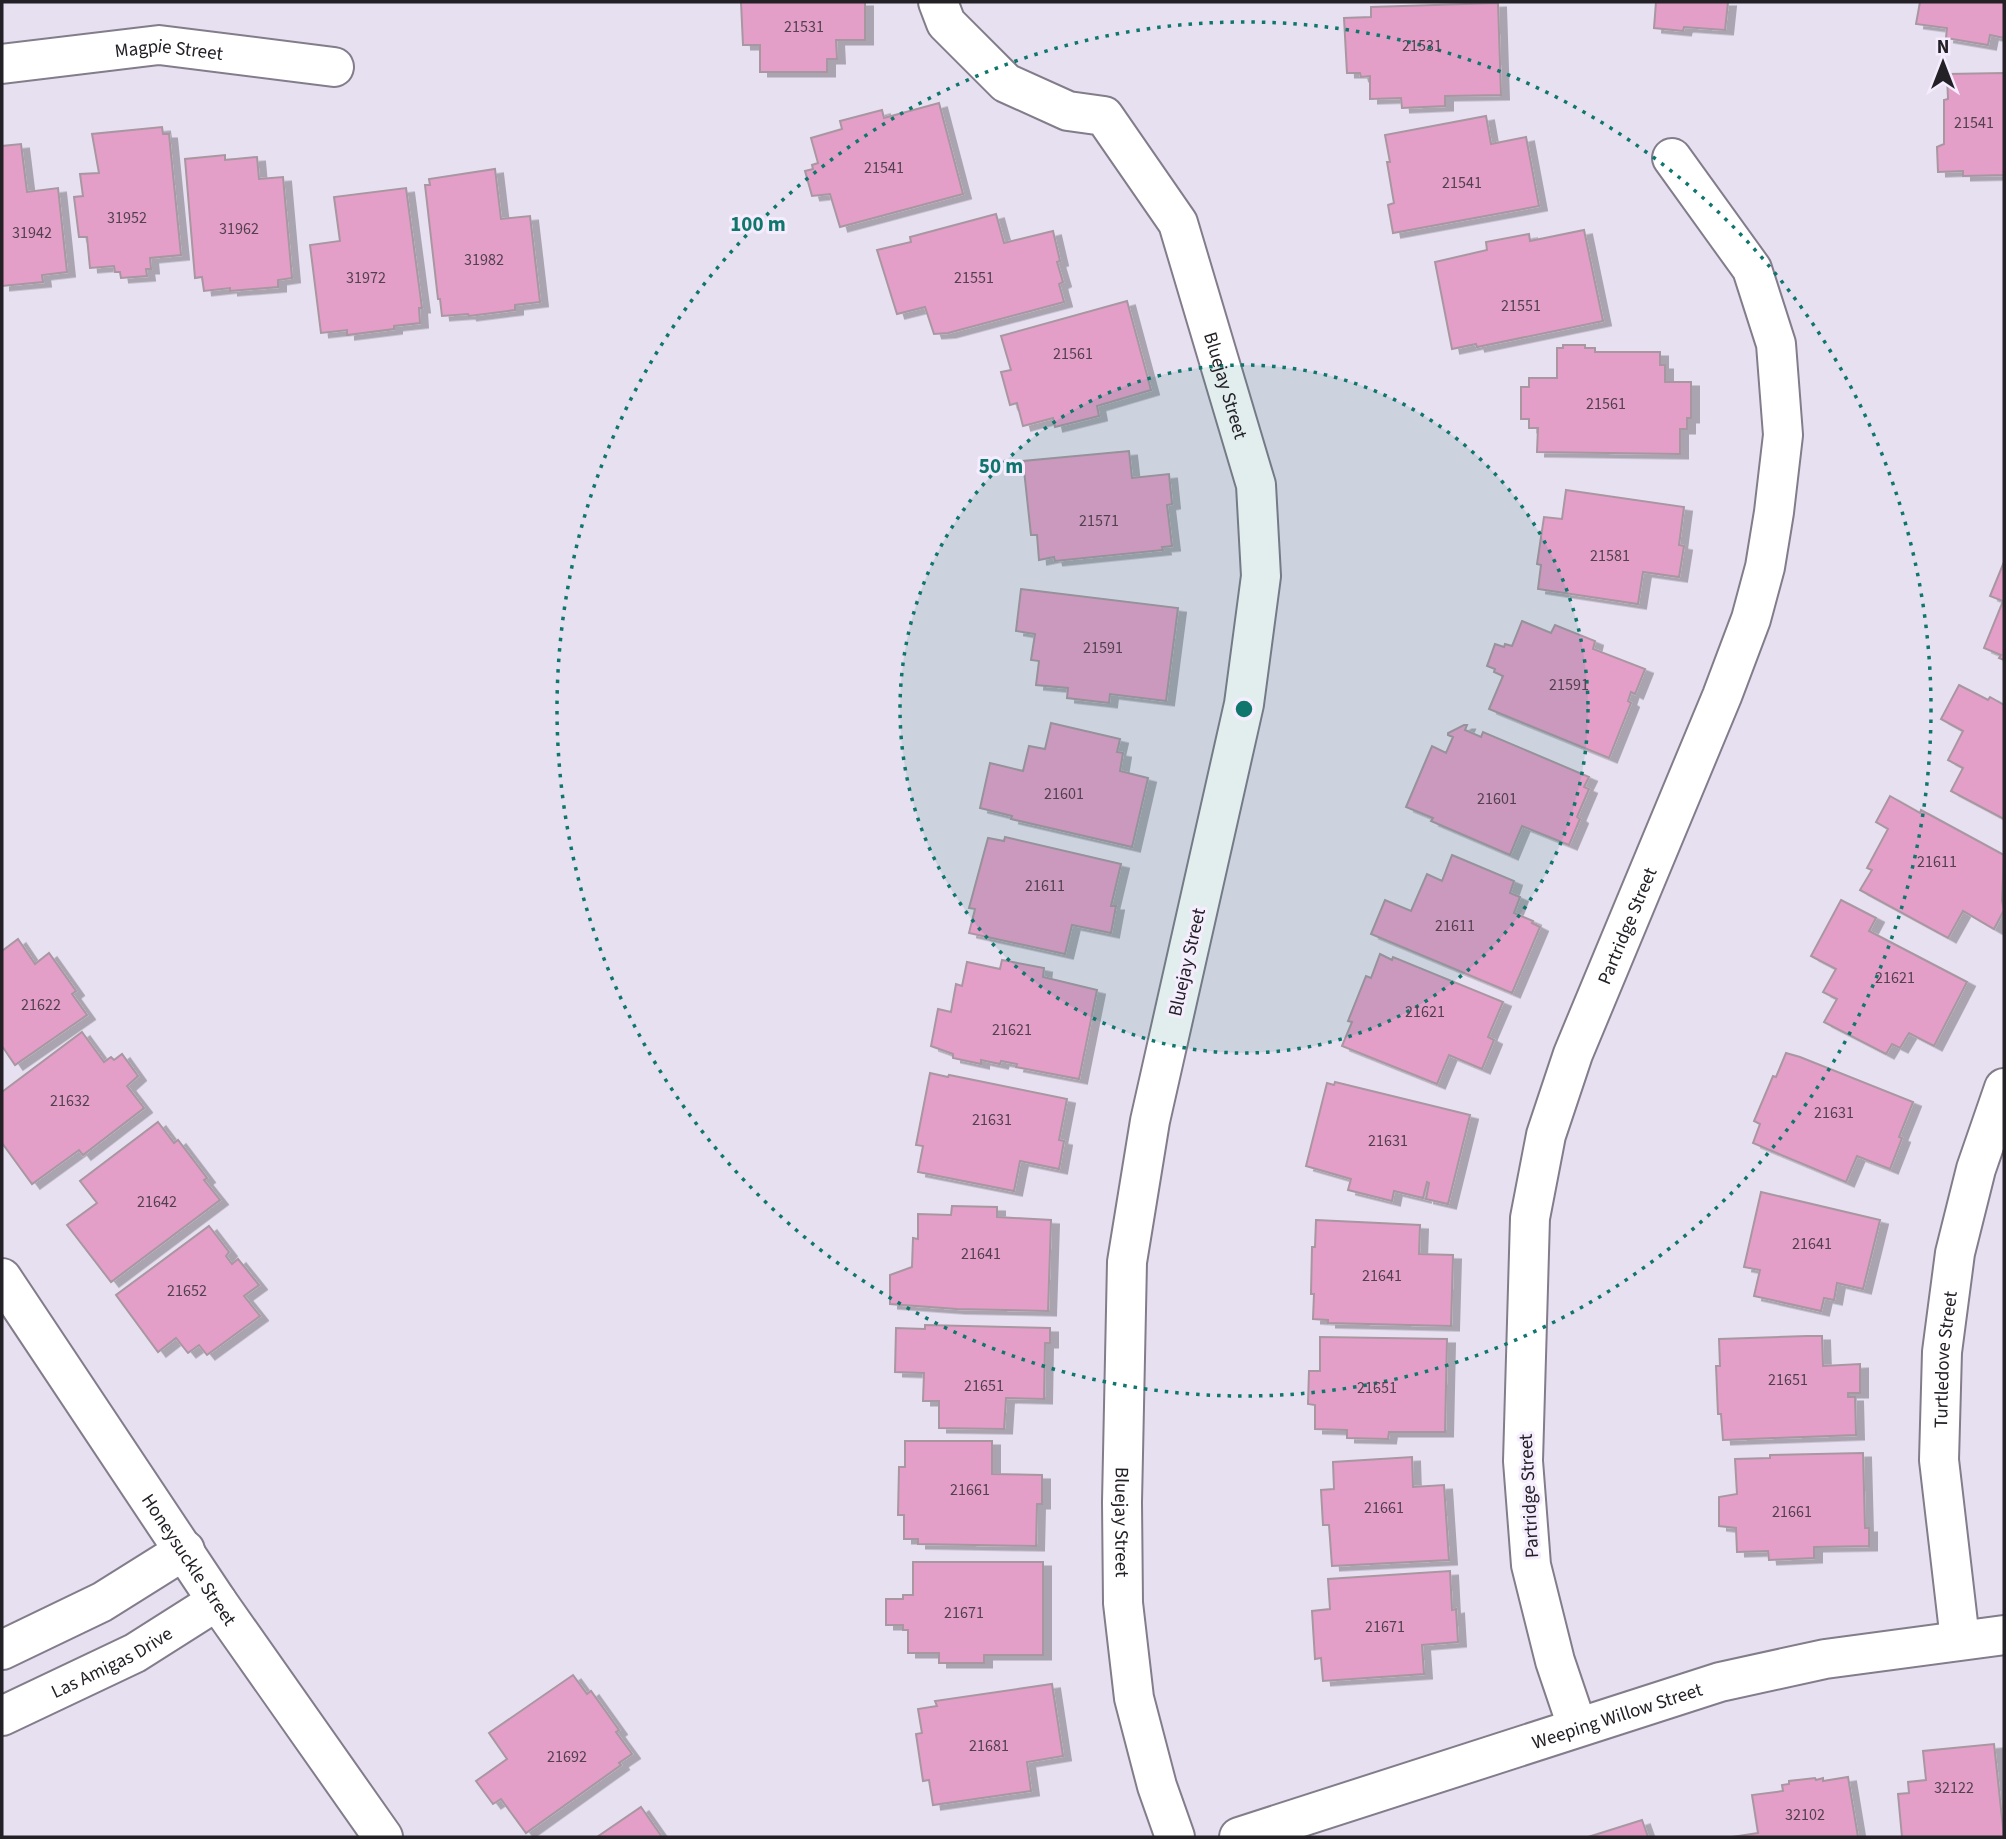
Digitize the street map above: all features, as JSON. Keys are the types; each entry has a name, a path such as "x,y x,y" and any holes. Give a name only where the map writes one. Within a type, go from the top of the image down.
{"street":[{"name":"Bluejay Street","path":"938,2 946,23 1006,83 1068,111 1104,116 1178,223 1256,485 1261,576 1244,704 1150,1121 1127,1262 1122,1488 1123,1603 1134,1698 1157,1786 1175,1837"},
{"name":"Magpie Street","path":"2,64 159,44 334,67"},
{"name":"Partridge Street","path":"1577,1727 1555,1661 1531,1565 1523,1461 1530,1218 1546,1135 1573,1054 1722,696 1751,619 1765,566 1783,435 1776,344 1752,269 1672,158"},
{"name":"Turtledove Street","path":"1960,1640 1939,1460 1942,1352 1955,1253 1976,1169 2004,1088"},
{"name":"Honeysuckle Street","path":"2,1278 217,1601 383,1837"},
{"path":"16,1709 2,1651 102,1602 185,1550"},
{"name":"Las Amigas Drive","path":"16,1709 135,1653 217,1601"},
{"name":"Weeping Willow Street","path":"1239,1837 1720,1682 1825,1659 2004,1635"}],"building":[{"path":"741,2 865,2 865,40 836,40 837,59 827,59 827,72 760,72 760,45 743,45"},
{"path":"1656,2 1728,2 1725,30 1684,27 1683,31 1654,28"},
{"path":"1920,2 2004,2 2004,38 1990,35 1988,45 1946,38 1947,28 1916,24"},
{"path":"1498,3 1501,95 1445,96 1445,106 1402,108 1401,98 1370,99 1370,76 1361,77 1360,73 1347,73 1344,18 1371,17 1371,7"},
{"path":"2004,73 2004,175 1963,176 1963,171 1938,172 1937,147 1944,144 1947,74"},
{"path":"939,103 963,194 840,227 830,194 812,196 805,171 813,169 812,165 818,163 811,138 842,129 840,121 882,110 884,118"},
{"path":"1486,116 1491,144 1526,137 1539,206 1393,233 1388,205 1394,203 1385,135"},
{"path":"162,127 163,134 169,134 181,255 150,258 151,269 146,269 147,276 121,278 120,272 115,272 114,266 90,268 87,237 79,237 74,197 83,196 80,174 99,173 92,134"},
{"path":"21,144 27,192 58,188 67,272 42,275 43,282 2,286 2,146"},
{"path":"225,155 225,160 257,157 259,179 283,177 292,278 278,280 278,287 204,291 202,277 195,278 185,159"},
{"path":"495,169 501,219 530,216 540,302 515,305 515,310 469,316 442,316 425,185 430,185 429,179"},
{"path":"406,188 422,308 419,308 420,323 347,335 347,330 321,333 310,245 340,241 334,197"},
{"path":"996,214 1004,243 1053,231 1060,261 1057,262 1063,282 1059,284 1064,302 948,333 934,334 925,307 897,314 877,250 911,242 910,237"},
{"path":"1584,230 1603,321 1477,347 1476,344 1452,349 1435,262 1487,250 1486,242 1529,234 1530,241"},
{"path":"1127,301 1151,390 1097,406 1099,416 1055,427 1053,418 1023,426 1017,403 1010,405 1001,372 1011,370 1001,336"},
{"path":"1563,345 1585,345 1585,348 1595,348 1595,352 1660,352 1660,365 1665,365 1665,382 1691,382 1691,418 1687,418 1687,429 1680,429 1680,454 1537,452 1538,428 1529,428 1529,419 1521,419 1521,387 1529,387 1529,378 1557,378 1557,348 1563,348"},
{"path":"1129,451 1132,478 1169,474 1172,504 1167,505 1172,546 1162,547 1163,550 1055,561 1054,557 1039,560 1037,535 1031,535 1023,461"},
{"path":"1566,490 1684,507 1679,545 1684,546 1679,577 1643,572 1638,604 1538,589 1541,565 1537,564 1544,517 1562,519"},
{"path":"2004,562 2004,660 1999,658 2001,655 1984,648 2003,601 1990,596"},
{"path":"1021,589 1178,608 1166,701 1110,694 1109,703 1067,698 1068,688 1036,685 1039,661 1031,660 1035,634 1016,631"},
{"path":"1522,621 1551,633 1555,625 1595,641 1593,649 1645,669 1635,694 1631,692 1628,701 1631,703 1609,758 1489,709 1503,676 1487,666 1495,644 1512,646"},
{"path":"1959,685 2004,705 2004,819 1951,791 1963,768 1948,760 1963,731 1941,719"},
{"path":"1051,723 1120,739 1117,752 1123,753 1120,771 1148,778 1132,847 1011,819 1012,816 980,808 990,763 1023,771 1029,746 1045,749"},
{"path":"1467,725 1465,730 1481,737 1483,732 1589,777 1584,787 1589,789 1569,845 1522,826 1510,855 1431,821 1433,818 1406,807 1432,746 1446,753 1453,737 1448,733"},
{"path":"1890,796 2004,855 2004,910 1994,929 1963,911 1948,938 1860,890 1872,870 1867,868 1888,829 1876,822"},
{"path":"1005,837 1121,864 1111,906 1116,906 1111,933 1072,925 1065,954 969,933 975,909 969,908 988,838 1004,841"},
{"path":"1452,855 1514,881 1510,893 1520,897 1514,913 1540,927 1512,993 1371,934 1385,900 1411,911 1427,874 1442,881"},
{"path":"1841,900 1876,918 1869,931 1967,982 1934,1046 1909,1033 1900,1048 1892,1044 1886,1054 1824,1022 1837,999 1823,992 1836,969 1811,956"},
{"path":"18,939 35,964 49,953 76,991 72,994 87,1015 15,1065 2,1046 2,951"},
{"path":"1380,954 1503,1002 1488,1037 1494,1040 1482,1069 1449,1055 1437,1084 1342,1046 1352,1022 1348,1021 1366,976 1371,978"},
{"path":"1002,960 1044,968 1043,977 1097,990 1079,1079 1016,1067 1017,1064 1001,1061 1000,1064 981,1060 981,1064 953,1058 953,1054 931,1046 938,1009 951,1012 956,984 962,986 967,962 1000,969"},
{"path":"82,1032 104,1062 111,1057 114,1060 122,1054 138,1076 127,1086 144,1108 83,1155 79,1150 32,1184 2,1143 2,1092"},
{"path":"1786,1053 1913,1102 1890,1169 1857,1156 1846,1182 1753,1143 1760,1124 1754,1121"},
{"path":"930,1073 1067,1099 1059,1140 1064,1141 1059,1169 1020,1161 1014,1191 918,1172 923,1146 916,1145"},
{"path":"1335,1082 1470,1115 1448,1204 1426,1199 1427,1182 1423,1198 1394,1191 1392,1201 1348,1190 1351,1179 1306,1166 1327,1083 1334,1085"},
{"path":"158,1122 174,1143 178,1140 220,1200 111,1282 67,1225 97,1203 80,1181"},
{"path":"1761,1192 1880,1220 1863,1289 1837,1283 1834,1300 1824,1298 1821,1311 1754,1296 1760,1270 1744,1267"},
{"path":"952,1206 997,1207 997,1217 1051,1220 1048,1311 890,1304 890,1275 912,1267 913,1238 918,1239 918,1214 951,1215"},
{"path":"1316,1220 1420,1225 1419,1254 1453,1255 1451,1326 1328,1323 1328,1320 1313,1319 1312,1247 1315,1247"},
{"path":"209,1226 229,1252 226,1256 232,1264 238,1259 259,1285 244,1296 260,1316 207,1355 199,1345 188,1353 176,1338 158,1352 116,1295"},
{"path":"925,1325 1050,1328 1050,1343 1045,1343 1044,1399 1006,1398 1004,1429 939,1428 939,1401 923,1401 924,1373 895,1372 896,1328 925,1329"},
{"path":"1822,1336 1823,1366 1860,1364 1860,1393 1848,1393 1848,1397 1855,1397 1856,1435 1723,1440 1721,1414 1718,1414 1716,1366 1720,1366 1719,1339"},
{"path":"1320,1337 1447,1339 1445,1432 1389,1432 1388,1439 1347,1438 1347,1430 1315,1429 1315,1405 1308,1404 1309,1371 1320,1371"},
{"path":"905,1441 992,1441 992,1474 1042,1475 1042,1504 1037,1504 1036,1546 918,1544 918,1539 904,1539 904,1515 898,1515 899,1467 905,1467"},
{"path":"1863,1453 1865,1528 1869,1528 1869,1546 1814,1547 1814,1558 1769,1560 1768,1551 1737,1552 1736,1528 1719,1526 1719,1497 1737,1494 1735,1459 1770,1458 1770,1455"},
{"path":"1412,1457 1413,1487 1444,1485 1449,1560 1332,1566 1329,1525 1323,1525 1321,1490 1334,1489 1333,1462"},
{"path":"913,1562 1043,1562 1043,1655 984,1655 984,1663 939,1663 939,1653 908,1653 908,1630 903,1630 903,1625 886,1625 886,1599 903,1599 903,1595 913,1595"},
{"path":"1450,1571 1452,1610 1456,1609 1458,1642 1422,1645 1424,1674 1323,1681 1321,1658 1315,1659 1312,1611 1330,1609 1328,1579"},
{"path":"573,1675 587,1694 591,1691 619,1730 616,1732 632,1754 619,1763 621,1765 526,1833 501,1799 493,1804 476,1781 507,1759 489,1733"},
{"path":"1052,1684 1063,1756 1027,1762 1031,1791 933,1805 929,1780 923,1781 916,1734 922,1733 918,1709 937,1706 935,1701"},
{"path":"1994,1744 2004,1837 1902,1837 1898,1794 1909,1793 1908,1782 1926,1780 1923,1751"},
{"path":"1848,1777 1858,1837 1732,1837 1758,1833 1752,1795 1783,1791 1782,1785 1789,1784 1789,1781 1823,1778 1823,1781"},
{"path":"641,1807 662,1837 597,1837"},
{"path":"1642,1820 1648,1837 1588,1837"}]}
